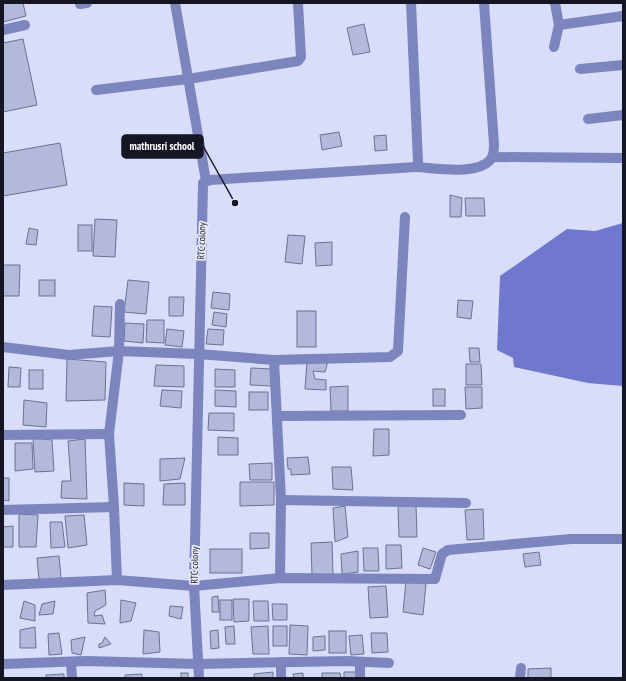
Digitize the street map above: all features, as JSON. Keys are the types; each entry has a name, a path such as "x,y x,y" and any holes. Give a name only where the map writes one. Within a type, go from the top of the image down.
{"street":[{"path":"175,3 206,181 416,167 468,170 487,163 492,157 494,144 484,3"},
{"path":"96,90 188,79 298,61 301,58 298,3"},
{"path":"411,3 418,162 416,167"},
{"path":"554,47 559,25 556,3"},
{"path":"559,25 623,16"},
{"path":"3,30 25,26"},
{"path":"580,69 623,65"},
{"path":"588,119 623,115"},
{"path":"492,157 623,158"},
{"name":"RTC colony","path":"199,678 194,586 202,185 206,181"},
{"path":"3,347 69,355 118,351 198,354 274,360 390,357 398,351 405,217"},
{"path":"117,580 109,434 118,351 120,304"},
{"path":"274,360 281,500 280,578"},
{"path":"278,416 461,415"},
{"path":"3,434 109,434"},
{"path":"281,500 466,503"},
{"path":"3,510 114,507"},
{"path":"3,585 117,580 194,586 280,578 435,579 442,554 448,550 571,539 623,539"},
{"path":"71,662 72,678"},
{"path":"3,664 71,662 198,664 281,662 389,663"},
{"path":"281,662 281,678"},
{"path":"360,662 360,678"}],"water":[{"path":"623,223 623,386 588,383 514,367 513,358 497,350 500,276 567,229 595,231"}],"building":[{"path":"3,3 23,3 26,16 3,22"},
{"path":"364,24 370,52 353,55 347,28"},
{"path":"23,39 37,105 3,112 3,43"},
{"path":"339,132 342,146 322,150 320,135"},
{"path":"386,135 387,150 375,151 374,136"},
{"path":"60,143 67,185 3,196 3,153"},
{"path":"450,195 462,198 461,217 450,217"},
{"path":"465,198 484,198 485,216 466,216"},
{"path":"95,219 117,220 115,257 93,256"},
{"path":"78,225 92,225 92,251 78,251"},
{"path":"29,228 38,230 36,245 26,244"},
{"path":"288,235 305,236 302,264 285,262"},
{"path":"332,242 332,265 316,266 315,243"},
{"path":"3,265 20,265 19,296 3,296"},
{"path":"39,280 55,280 55,296 39,296"},
{"path":"128,280 149,282 146,314 124,312"},
{"path":"213,292 230,294 229,310 211,308"},
{"path":"169,297 184,297 183,316 169,316"},
{"path":"458,300 473,301 471,319 457,317"},
{"path":"94,306 112,307 110,337 92,336"},
{"path":"297,311 316,311 316,347 297,347"},
{"path":"214,312 227,314 226,327 212,325"},
{"path":"147,320 164,320 164,343 146,342"},
{"path":"125,323 144,324 143,343 124,341"},
{"path":"167,329 184,331 182,347 165,345"},
{"path":"208,329 224,330 223,345 206,344"},
{"path":"469,348 479,348 480,362 470,362"},
{"path":"67,359 106,362 105,400 66,401"},
{"path":"328,361 325,372 313,371 315,379 326,380 326,390 305,389 307,362"},
{"path":"466,364 481,364 482,385 466,385"},
{"path":"156,365 184,366 184,387 154,386"},
{"path":"9,367 21,368 20,387 8,387"},
{"path":"251,368 273,369 272,386 250,385"},
{"path":"215,369 235,370 235,387 215,387"},
{"path":"29,370 43,370 43,389 29,389"},
{"path":"348,386 348,411 331,411 330,387"},
{"path":"465,387 482,387 482,408 466,409"},
{"path":"433,389 445,389 445,406 433,406"},
{"path":"162,390 182,391 181,408 160,406"},
{"path":"215,390 236,391 236,407 215,406"},
{"path":"249,392 268,392 268,410 249,410"},
{"path":"24,400 47,403 46,427 23,425"},
{"path":"209,413 234,413 234,431 208,430"},
{"path":"374,429 389,429 389,455 373,456"},
{"path":"218,437 238,438 238,455 218,455"},
{"path":"33,438 52,440 54,471 35,472"},
{"path":"85,439 87,499 61,498 62,481 71,481 68,441"},
{"path":"15,443 32,443 33,469 15,471"},
{"path":"308,457 310,474 291,475 291,469 288,469 287,458"},
{"path":"185,458 180,479 160,481 160,459"},
{"path":"272,463 272,480 250,480 249,464"},
{"path":"332,467 351,467 353,490 333,489"},
{"path":"3,478 9,478 9,501 3,500"},
{"path":"240,482 274,482 274,505 240,506"},
{"path":"124,483 144,484 144,506 124,505"},
{"path":"185,483 185,505 163,505 164,484"},
{"path":"416,505 417,537 399,537 398,506"},
{"path":"345,506 348,537 335,542 333,508"},
{"path":"483,509 484,539 467,540 465,510"},
{"path":"19,514 38,515 36,547 19,547"},
{"path":"84,515 87,545 68,548 65,516"},
{"path":"50,522 62,522 65,547 51,548"},
{"path":"13,526 13,547 3,547 3,527"},
{"path":"250,533 269,533 269,548 250,549"},
{"path":"332,542 333,575 312,576 311,543"},
{"path":"386,545 401,545 402,568 386,569"},
{"path":"363,548 378,548 379,571 364,571"},
{"path":"423,548 436,552 430,569 418,565"},
{"path":"210,549 242,549 242,573 210,573"},
{"path":"358,551 358,572 342,574 341,554"},
{"path":"539,552 541,565 525,567 523,554"},
{"path":"59,556 61,578 39,580 37,558"},
{"path":"406,581 426,584 423,615 403,612"},
{"path":"386,586 388,617 370,618 368,587"},
{"path":"105,590 106,605 95,611 94,616 102,615 105,624 88,623 87,593"},
{"path":"218,596 219,612 212,612 212,597"},
{"path":"233,599 249,599 249,621 234,622"},
{"path":"121,600 136,603 131,621 120,623"},
{"path":"220,600 232,600 232,620 220,620"},
{"path":"24,601 35,605 35,621 20,618"},
{"path":"55,601 53,614 39,615 42,604"},
{"path":"253,601 268,601 269,621 254,621"},
{"path":"272,604 287,604 287,620 273,620"},
{"path":"170,606 183,607 181,619 169,616"},
{"path":"290,625 308,626 307,655 289,654"},
{"path":"234,626 235,644 226,644 225,627"},
{"path":"268,626 269,654 253,654 251,627"},
{"path":"273,626 287,626 287,646 273,646"},
{"path":"35,627 36,648 20,648 20,630"},
{"path":"144,630 159,632 160,652 143,654"},
{"path":"218,630 219,648 211,649 210,631"},
{"path":"329,631 346,631 346,653 329,653"},
{"path":"59,633 62,654 49,655 48,634"},
{"path":"371,633 387,633 388,652 372,653"},
{"path":"362,635 364,654 351,655 349,636"},
{"path":"325,636 325,650 313,651 313,637"},
{"path":"85,637 81,655 72,653 71,640"},
{"path":"105,637 111,644 99,648 99,644 102,643"},
{"path":"551,668 551,678 528,678 528,669"},
{"path":"273,672 273,678 254,678 254,674"},
{"path":"344,672 356,672 356,678 344,678"},
{"path":"181,673 188,673 188,678 181,678"},
{"path":"303,673 303,678 294,678 293,674"},
{"path":"322,673 340,673 341,678 322,678"},
{"path":"64,674 64,678 46,678 46,675"},
{"path":"142,674 142,678 125,678 125,675"}],"place":[{"name":"mathrusri school","path":"235,203"}]}
